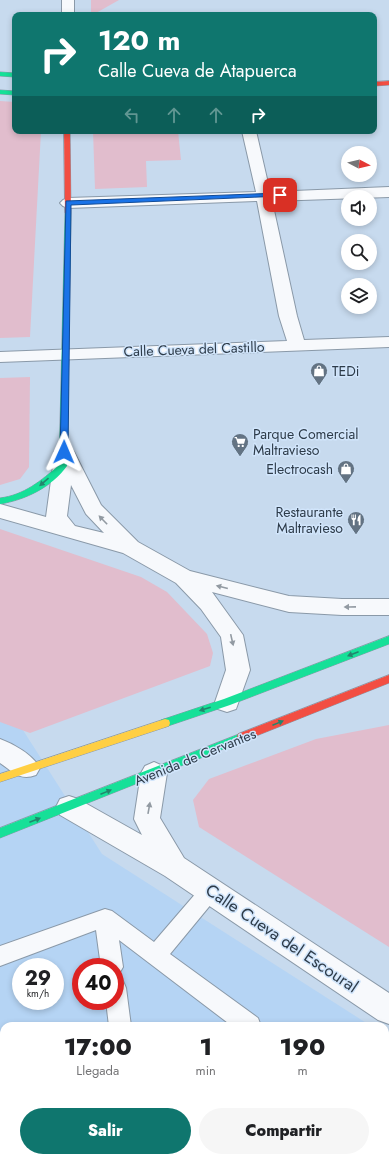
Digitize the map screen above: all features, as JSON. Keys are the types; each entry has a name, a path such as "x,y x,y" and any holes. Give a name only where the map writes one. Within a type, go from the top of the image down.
{"street":[{"path":"68,0 68,12"},
{"path":"0,74 12,76"},
{"path":"377,84 389,84"},
{"path":"0,92 12,93"},
{"path":"67,134 68,203 64,459 56,517 68,532"},
{"path":"250,134 264,196 288,316 297,346"},
{"path":"68,203 389,192"},
{"name":"Calle Cueva del Castillo","path":"0,357 66,353 389,342"},
{"path":"0,501 9,501 35,490 64,459"},
{"path":"64,459 93,509 130,548"},
{"path":"0,511 68,532 130,548 183,577 289,604 342,607 389,607"},
{"path":"183,577 209,603 232,635 238,670 227,702"},
{"path":"0,778 227,702 389,640"},
{"name":"Avenida de Cervantes","path":"0,833 69,807 389,679"},
{"path":"0,749 27,768"},
{"name":"Calle Cueva del Escoural","path":"154,773 147,819 175,867"},
{"name":"Calle Cueva del Escoural","path":"69,807 175,867 389,1010"}],"lane":[{"path":"156,956 210,891"},
{"path":"105,918 245,1022"},
{"path":"0,956 105,918"},
{"path":"105,918 111,958"},
{"path":"118,1010 119,1022"}],"shaded area":[{"path":"91,0 119,0 98,12 91,12"},
{"path":"0,101 12,102 12,134 41,134 30,337 0,338"},
{"path":"93,134 178,134 181,160 146,161 147,187 95,189"},
{"path":"30,377 29,467 20,479 0,485 0,378"},
{"path":"0,529 141,577 167,592 207,634 213,653 210,666 30,733 0,722"},
{"path":"0,702 7,705 102,854 365,1022 0,1022"},
{"path":"389,725 389,947 199,827 193,800 209,779 316,739"}],"traffic: fast":[{"path":"0,74 12,75"},
{"path":"0,92 12,93"},
{"path":"0,501 9,500 26,494 42,484 63,466 68,213"},
{"path":"165,723 227,702 389,640"},
{"path":"0,833 242,737"}],"traffic: slow":[{"path":"0,778 165,723"}],"traffic: jam":[{"path":"377,84 389,83"},
{"path":"67,134 68,213"},
{"path":"242,737 389,679"}],"place":[{"name":"TEDi","path":"319,386"},
{"name":"Parque Comercial Maltravieso","path":"240,457"},
{"name":"Electrocash","path":"346,484"},
{"name":"Restaurante Maltravieso","path":"356,535"}],"route":[{"path":"64,452 68,203 280,195"}]}
